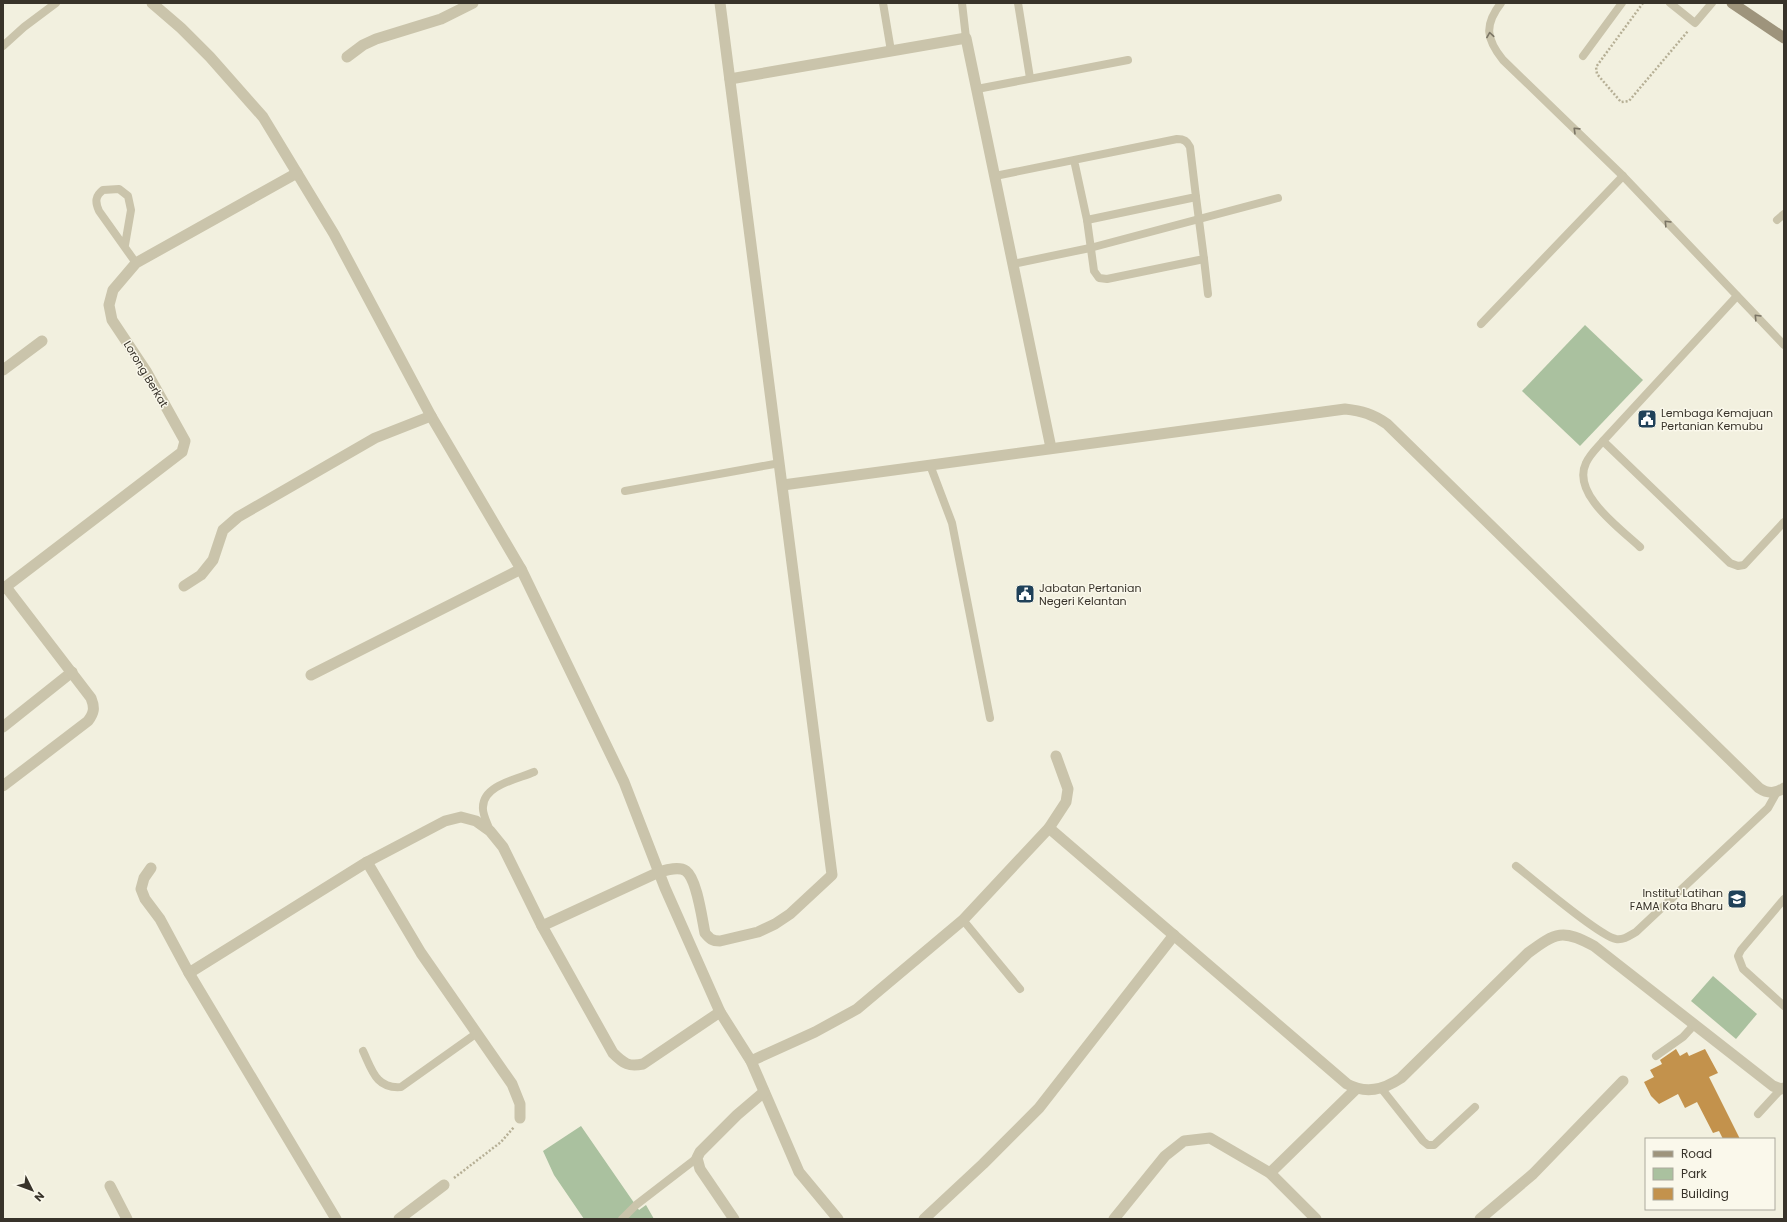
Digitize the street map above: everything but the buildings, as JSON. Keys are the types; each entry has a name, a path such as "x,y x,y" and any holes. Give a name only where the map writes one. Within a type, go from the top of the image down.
{"main road":[{"path":"1734,4 1784,38"}],"street":[{"path":"152,3 181,28 210,57 263,116 334,234 431,416 521,569 624,782 659,872 720,1012 751,1061 799,1172 838,1219"},
{"path":"347,57 363,45 376,39 441,20 473,3"},
{"path":"542,926 659,872 679,868 686,871 693,882 705,933 709,939 714,941 758,932 775,924 790,914 832,875 720,3"},
{"path":"730,79 966,38 1051,448"},
{"name":"Lorong Berkat","path":"4,588 182,452 185,446 185,441 146,371 112,320 109,305 114,290 136,262 297,173"},
{"path":"3,370 42,341"},
{"path":"783,485 1344,408 1362,411 1376,417 1393,430 1759,788 1770,793 1780,790"},
{"path":"184,586 201,575 213,560 223,530 238,517 375,438 431,416"},
{"path":"311,675 521,569"},
{"path":"3,786 88,721 94,713 91,698 72,672 4,588"},
{"path":"3,727 72,672"},
{"path":"751,1061 815,1032 857,1009 963,920 1049,828 1068,796 1068,789 1056,756"},
{"path":"189,973 367,862 445,821 461,817 476,821 490,831 503,847 542,926 613,1054 621,1061 632,1066 643,1064 720,1012"},
{"path":"1049,828 1346,1084 1356,1089 1368,1090 1381,1088 1401,1078 1528,953 1546,939 1562,934 1578,937 1594,946 1773,1086 1782,1088"},
{"path":"367,862 421,952 512,1084 520,1104 520,1118"},
{"path":"151,868 144,878 141,889 145,899 160,919 189,973 336,1219"},
{"path":"924,1219 983,1164 1039,1108 1174,935"},
{"path":"1488,1217 1533,1174 1623,1081"},
{"path":"1270,1174 1356,1089"},
{"path":"734,1219 700,1169 697,1158 700,1152 737,1115 764,1092"},
{"path":"1114,1219 1166,1156 1184,1141 1210,1138 1270,1174 1316,1219"},
{"path":"399,1219 444,1185"},
{"path":"110,1186 127,1219"}],"lane":[{"path":"3,46 24,26 56,3"},
{"path":"883,3 891,51"},
{"path":"962,3 966,38"},
{"path":"1018,3 1030,78"},
{"path":"1501,3 1492,14 1489,24 1492,44 1496,52 1623,176 1784,345"},
{"path":"1583,56 1622,3"},
{"path":"1670,3 1695,23 1712,3"},
{"path":"977,89 1128,60"},
{"path":"995,176 1181,138 1185,140 1190,147 1208,294"},
{"path":"1074,160 1087,220 1094,271 1099,278 1103,279 1204,258"},
{"path":"1481,324 1623,176"},
{"path":"125,245 131,210 128,196 119,189 103,190 96,198 96,204 136,262"},
{"path":"1087,220 1196,198"},
{"path":"1013,264 1090,248 1278,198"},
{"path":"1777,220 1784,214"},
{"path":"1640,547 1604,515 1589,496 1584,482 1585,464 1603,441 1737,296"},
{"path":"1603,441 1730,563 1738,566 1744,565 1784,522"},
{"path":"625,491 780,463"},
{"path":"930,465 952,524 990,718"},
{"path":"490,831 482,808 484,799 489,792 496,787 534,772"},
{"path":"1516,866 1599,931 1616,939 1625,938 1636,932 1763,813 1780,790"},
{"path":"1784,899 1741,950 1738,956 1743,969 1784,1006"},
{"path":"963,920 1020,989"},
{"path":"1656,1056 1684,1037 1694,1025"},
{"path":"364,1051 375,1075 381,1083 391,1088 401,1087 477,1033"},
{"path":"1381,1088 1423,1142 1428,1144 1434,1145 1476,1106"},
{"path":"1758,1114 1782,1088"},
{"path":"622,1219 636,1205 697,1158"}],"path":[{"path":"1643,3 1596,67 1597,74 1621,102 1629,101 1695,23"},
{"path":"444,1185 501,1142 512,1131 520,1118"}],"green space":[{"path":"1585,325 1643,380 1580,446 1522,391"},
{"path":"1713,976 1757,1014 1736,1039 1691,1001"},
{"path":"581,1126 639,1210 646,1205 654,1219 584,1219 554,1175 543,1151"}],"place":[{"name":"Lembaga Kemajuan Pertanian Kemubu","path":"1647,419"},
{"name":"Jabatan Pertanian Negeri Kelantan","path":"1025,594"},
{"name":"Institut Latihan FAMA Kota Bharu","path":"1737,899"}]}
